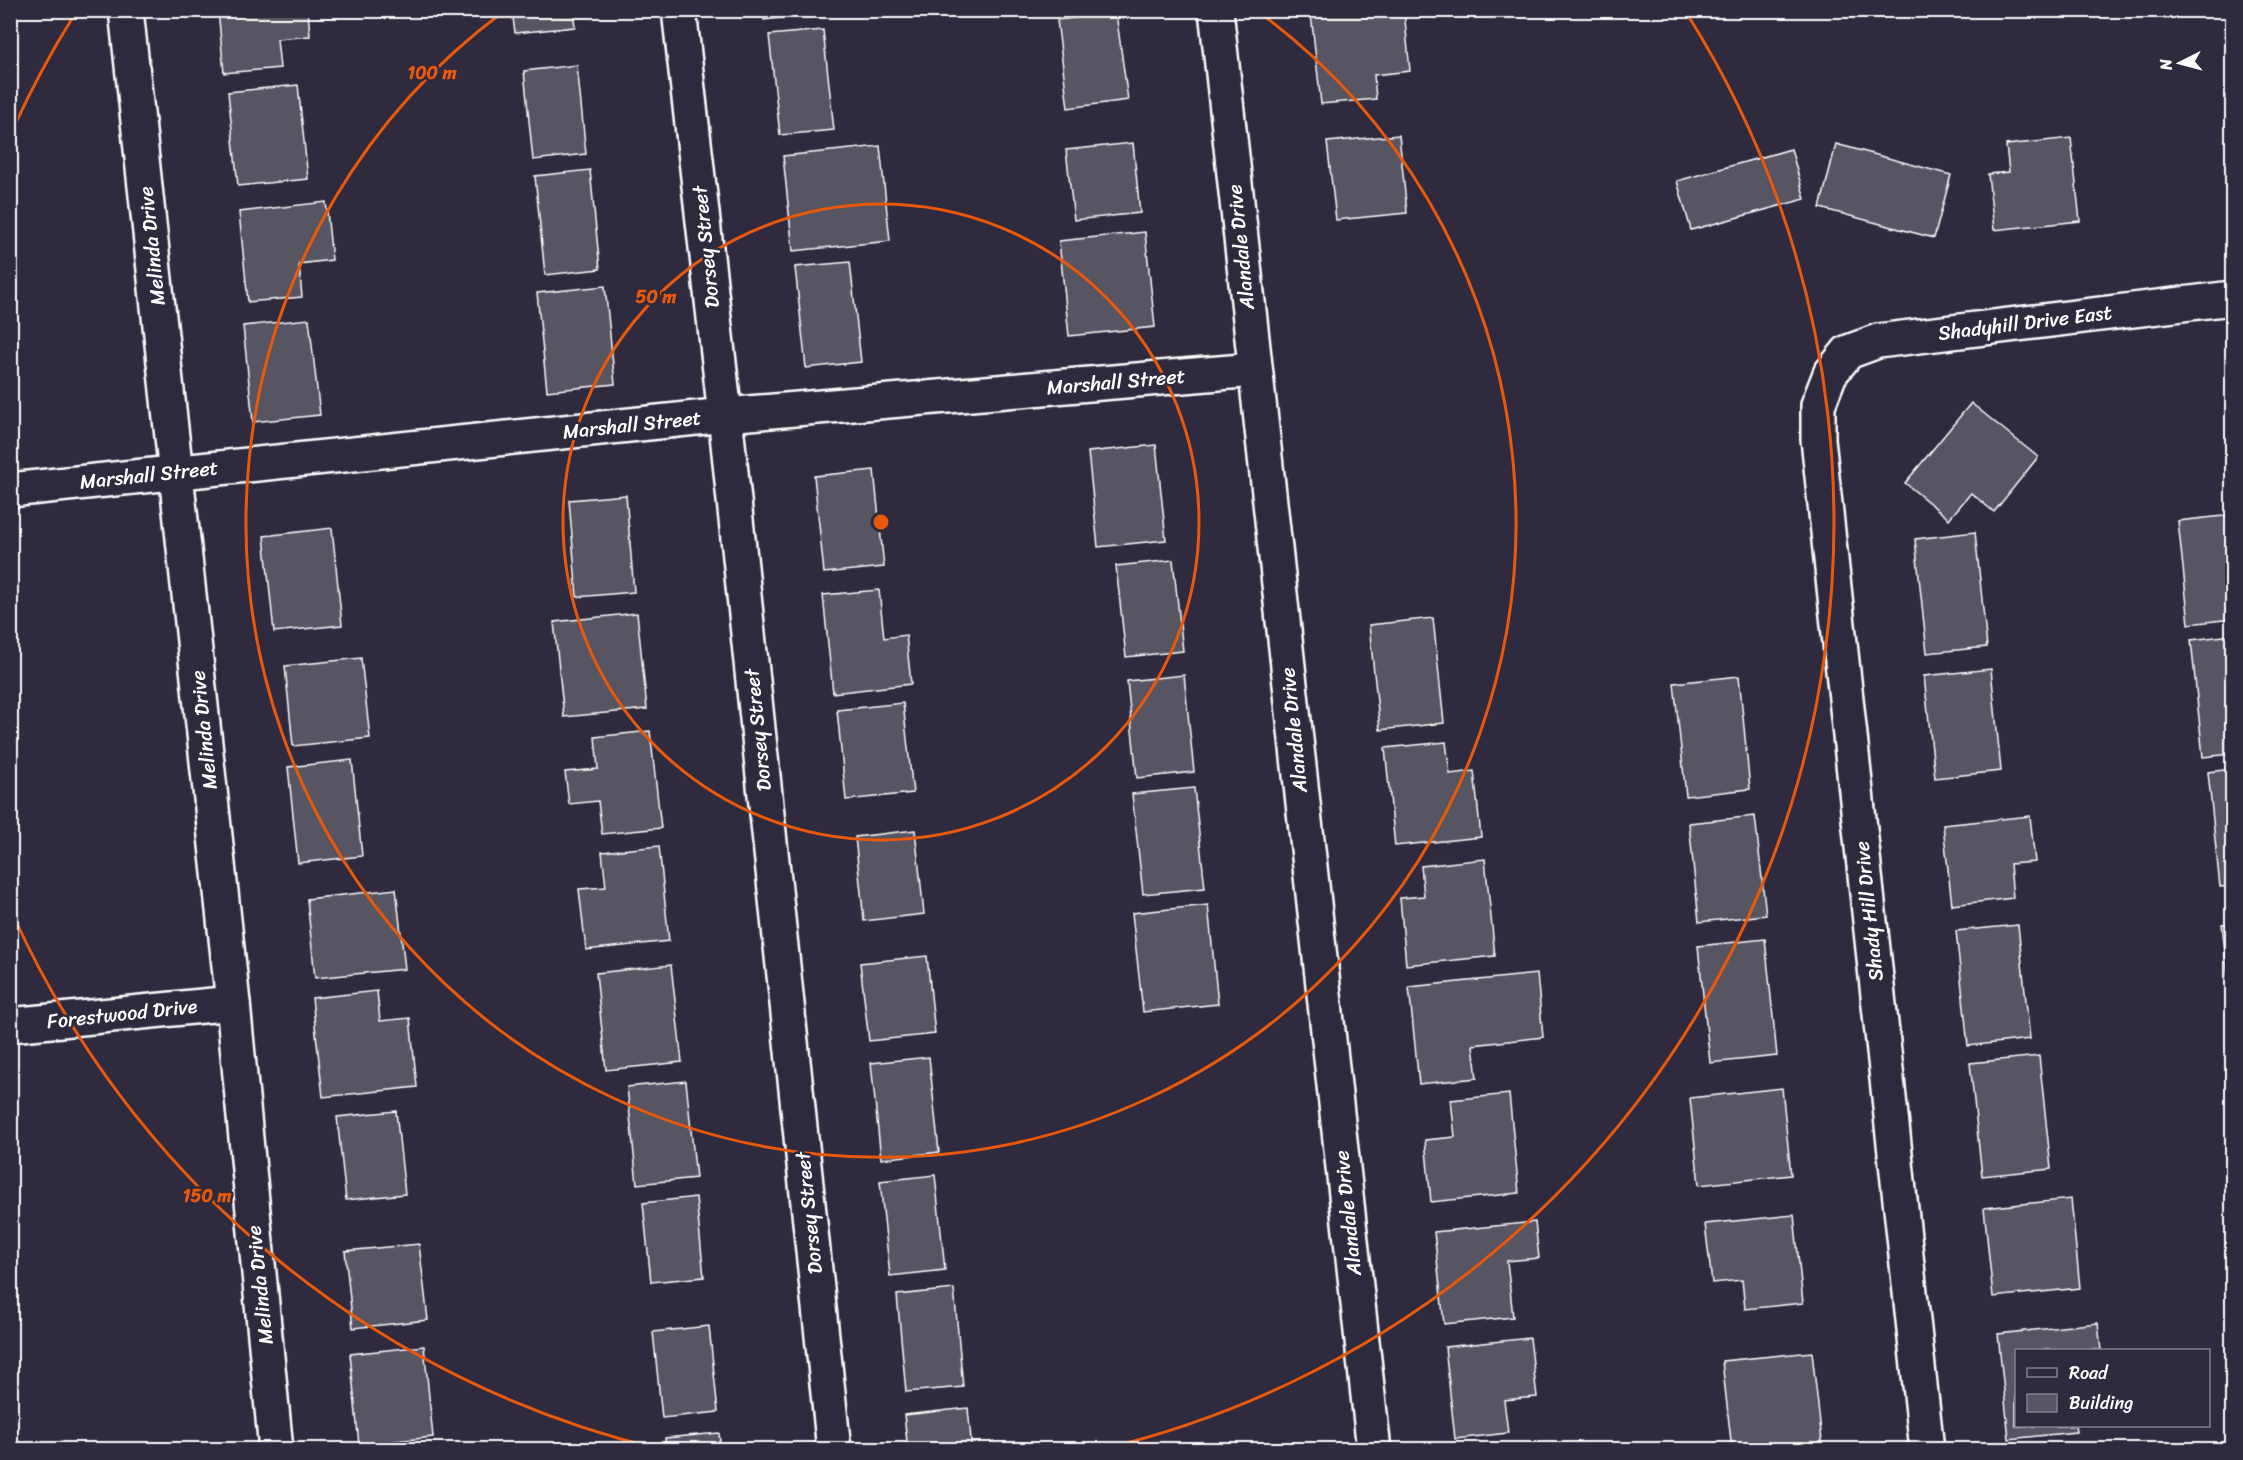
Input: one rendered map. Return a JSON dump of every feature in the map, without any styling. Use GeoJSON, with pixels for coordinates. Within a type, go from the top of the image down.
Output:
{"type":"FeatureCollection","features":[{"type":"Feature","properties":{"kind":"street","name":"Melinda Drive"},"geometry":{"type":"LineString","coordinates":[[126,10],[233,1003],[276,1449]]}},
{"type":"Feature","properties":{"kind":"street","name":"Dorsey Street"},"geometry":{"type":"LineString","coordinates":[[679,10],[725,415],[834,1449]]}},
{"type":"Feature","properties":{"kind":"street","name":"Alandale Drive"},"geometry":{"type":"LineString","coordinates":[[1216,10],[1374,1449]]}},
{"type":"Feature","properties":{"kind":"street","name":"Shadyhill Drive East"},"geometry":{"type":"LineString","coordinates":[[1830,374],[1848,352],[1878,341],[2232,298]]}},
{"type":"Feature","properties":{"kind":"street","name":"Marshall Street"},"geometry":{"type":"LineString","coordinates":[[10,490],[725,415],[1254,370]]}},
{"type":"Feature","properties":{"kind":"street","name":"Shady Hill Drive"},"geometry":{"type":"LineString","coordinates":[[1830,374],[1818,405],[1818,439],[1927,1449]]}},
{"type":"Feature","properties":{"kind":"street","name":"Forestwood Drive"},"geometry":{"type":"LineString","coordinates":[[10,1025],[233,1003]]}},
{"type":"Feature","properties":{"kind":"building"},"geometry":{"type":"Polygon","coordinates":[[[218,10],[308,10],[310,36],[277,39],[280,68],[224,73],[218,10]]]}},
{"type":"Feature","properties":{"kind":"building"},"geometry":{"type":"Polygon","coordinates":[[[512,10],[573,10],[575,27],[515,33],[512,10]]]}},
{"type":"Feature","properties":{"kind":"building"},"geometry":{"type":"Polygon","coordinates":[[[763,10],[824,10],[824,13],[764,20],[763,10]]]}},
{"type":"Feature","properties":{"kind":"building"},"geometry":{"type":"Polygon","coordinates":[[[1342,10],[1404,10],[1410,71],[1374,75],[1376,99],[1321,104],[1311,14],[1342,10]]]}},
{"type":"Feature","properties":{"kind":"building"},"geometry":{"type":"Polygon","coordinates":[[[1116,13],[1128,100],[1068,108],[1057,20],[1116,13]]]}},
{"type":"Feature","properties":{"kind":"building"},"geometry":{"type":"Polygon","coordinates":[[[823,30],[834,130],[780,135],[769,35],[823,30]]]}},
{"type":"Feature","properties":{"kind":"building"},"geometry":{"type":"Polygon","coordinates":[[[577,65],[586,154],[533,160],[524,71],[577,65]]]}},
{"type":"Feature","properties":{"kind":"building"},"geometry":{"type":"Polygon","coordinates":[[[298,85],[308,179],[238,186],[228,92],[298,85]]]}},
{"type":"Feature","properties":{"kind":"building"},"geometry":{"type":"Polygon","coordinates":[[[1399,135],[1407,213],[1336,220],[1327,142],[1399,135]]]}},
{"type":"Feature","properties":{"kind":"building"},"geometry":{"type":"Polygon","coordinates":[[[2071,138],[2080,221],[1994,230],[1988,174],[2009,172],[2006,145],[2071,138]]]}},
{"type":"Feature","properties":{"kind":"building"},"geometry":{"type":"Polygon","coordinates":[[[1133,143],[1140,213],[1074,220],[1066,150],[1133,143]]]}},
{"type":"Feature","properties":{"kind":"building"},"geometry":{"type":"Polygon","coordinates":[[[1836,144],[1951,175],[1934,238],[1820,208],[1836,144]]]}},
{"type":"Feature","properties":{"kind":"building"},"geometry":{"type":"Polygon","coordinates":[[[880,146],[890,241],[793,251],[783,156],[880,146]]]}},
{"type":"Feature","properties":{"kind":"building"},"geometry":{"type":"Polygon","coordinates":[[[1791,149],[1805,199],[1691,230],[1677,181],[1791,149]]]}},
{"type":"Feature","properties":{"kind":"building"},"geometry":{"type":"Polygon","coordinates":[[[590,170],[600,269],[545,275],[535,176],[590,170]]]}},
{"type":"Feature","properties":{"kind":"building"},"geometry":{"type":"Polygon","coordinates":[[[326,202],[332,260],[299,264],[302,297],[248,302],[239,212],[326,202]]]}},
{"type":"Feature","properties":{"kind":"building"},"geometry":{"type":"Polygon","coordinates":[[[1145,232],[1155,327],[1069,336],[1059,241],[1145,232]]]}},
{"type":"Feature","properties":{"kind":"building"},"geometry":{"type":"Polygon","coordinates":[[[850,262],[861,362],[806,368],[795,267],[850,262]]]}},
{"type":"Feature","properties":{"kind":"building"},"geometry":{"type":"Polygon","coordinates":[[[605,286],[615,384],[547,391],[537,293],[605,286]]]}},
{"type":"Feature","properties":{"kind":"building"},"geometry":{"type":"Polygon","coordinates":[[[309,319],[320,415],[253,422],[243,326],[309,319]]]}},
{"type":"Feature","properties":{"kind":"building"},"geometry":{"type":"Polygon","coordinates":[[[1971,403],[2038,457],[1994,512],[1971,493],[1949,519],[1905,483],[1971,403]]]}},
{"type":"Feature","properties":{"kind":"building"},"geometry":{"type":"Polygon","coordinates":[[[1156,445],[1166,540],[1098,547],[1088,452],[1156,445]]]}},
{"type":"Feature","properties":{"kind":"building"},"geometry":{"type":"Polygon","coordinates":[[[874,470],[884,567],[824,573],[814,476],[874,470]]]}},
{"type":"Feature","properties":{"kind":"building"},"geometry":{"type":"Polygon","coordinates":[[[626,495],[634,592],[577,597],[569,500],[626,495]]]}},
{"type":"Feature","properties":{"kind":"building"},"geometry":{"type":"Polygon","coordinates":[[[2232,515],[2232,619],[2189,624],[2178,521],[2232,515]]]}},
{"type":"Feature","properties":{"kind":"building"},"geometry":{"type":"Polygon","coordinates":[[[332,528],[342,625],[274,632],[264,536],[332,528]]]}},
{"type":"Feature","properties":{"kind":"building"},"geometry":{"type":"Polygon","coordinates":[[[1975,532],[1987,647],[1927,653],[1915,539],[1975,532]]]}},
{"type":"Feature","properties":{"kind":"building"},"geometry":{"type":"Polygon","coordinates":[[[1173,560],[1183,651],[1126,657],[1116,566],[1173,560]]]}},
{"type":"Feature","properties":{"kind":"building"},"geometry":{"type":"Polygon","coordinates":[[[879,590],[884,638],[906,635],[911,684],[833,693],[823,595],[879,590]]]}},
{"type":"Feature","properties":{"kind":"building"},"geometry":{"type":"Polygon","coordinates":[[[637,613],[647,709],[564,717],[554,622],[637,613]]]}},
{"type":"Feature","properties":{"kind":"building"},"geometry":{"type":"Polygon","coordinates":[[[1433,618],[1444,723],[1380,730],[1369,625],[1433,618]]]}},
{"type":"Feature","properties":{"kind":"building"},"geometry":{"type":"Polygon","coordinates":[[[2232,635],[2232,754],[2203,757],[2191,640],[2232,635]]]}},
{"type":"Feature","properties":{"kind":"building"},"geometry":{"type":"Polygon","coordinates":[[[361,658],[370,738],[293,746],[285,666],[361,658]]]}},
{"type":"Feature","properties":{"kind":"building"},"geometry":{"type":"Polygon","coordinates":[[[1991,669],[2001,771],[1935,778],[1924,676],[1991,669]]]}},
{"type":"Feature","properties":{"kind":"building"},"geometry":{"type":"Polygon","coordinates":[[[1184,675],[1194,772],[1137,778],[1127,681],[1184,675]]]}},
{"type":"Feature","properties":{"kind":"building"},"geometry":{"type":"Polygon","coordinates":[[[1739,676],[1750,789],[1686,796],[1674,683],[1739,676]]]}},
{"type":"Feature","properties":{"kind":"building"},"geometry":{"type":"Polygon","coordinates":[[[903,703],[913,793],[846,800],[837,710],[903,703]]]}},
{"type":"Feature","properties":{"kind":"building"},"geometry":{"type":"Polygon","coordinates":[[[650,731],[661,828],[602,834],[598,801],[569,804],[565,772],[598,769],[595,737],[650,731]]]}},
{"type":"Feature","properties":{"kind":"building"},"geometry":{"type":"Polygon","coordinates":[[[1446,742],[1450,774],[1474,771],[1481,837],[1395,846],[1385,748],[1446,742]]]}},
{"type":"Feature","properties":{"kind":"building"},"geometry":{"type":"Polygon","coordinates":[[[352,760],[362,856],[298,863],[288,767],[352,760]]]}},
{"type":"Feature","properties":{"kind":"building"},"geometry":{"type":"Polygon","coordinates":[[[2232,769],[2232,886],[2220,887],[2208,772],[2232,769]]]}},
{"type":"Feature","properties":{"kind":"building"},"geometry":{"type":"Polygon","coordinates":[[[1194,788],[1205,888],[1143,894],[1132,794],[1194,788]]]}},
{"type":"Feature","properties":{"kind":"building"},"geometry":{"type":"Polygon","coordinates":[[[1755,816],[1766,915],[1699,922],[1689,823],[1755,816]]]}},
{"type":"Feature","properties":{"kind":"building"},"geometry":{"type":"Polygon","coordinates":[[[2030,816],[2035,862],[2010,864],[2013,898],[1952,905],[1943,825],[2030,816]]]}},
{"type":"Feature","properties":{"kind":"building"},"geometry":{"type":"Polygon","coordinates":[[[915,830],[924,914],[864,921],[855,837],[915,830]]]}},
{"type":"Feature","properties":{"kind":"building"},"geometry":{"type":"Polygon","coordinates":[[[659,846],[669,941],[586,950],[579,889],[606,887],[602,852],[659,846]]]}},
{"type":"Feature","properties":{"kind":"building"},"geometry":{"type":"Polygon","coordinates":[[[1485,859],[1495,956],[1406,965],[1400,898],[1424,896],[1421,866],[1485,859]]]}},
{"type":"Feature","properties":{"kind":"building"},"geometry":{"type":"Polygon","coordinates":[[[396,889],[405,969],[315,978],[307,899],[396,889]]]}},
{"type":"Feature","properties":{"kind":"building"},"geometry":{"type":"Polygon","coordinates":[[[1208,905],[1218,1004],[1143,1012],[1132,913],[1208,905]]]}},
{"type":"Feature","properties":{"kind":"building"},"geometry":{"type":"Polygon","coordinates":[[[2232,923],[2232,1015],[2222,924],[2232,923]]]}},
{"type":"Feature","properties":{"kind":"building"},"geometry":{"type":"Polygon","coordinates":[[[2018,925],[2030,1039],[1968,1046],[1956,931],[2018,925]]]}},
{"type":"Feature","properties":{"kind":"building"},"geometry":{"type":"Polygon","coordinates":[[[1765,939],[1777,1056],[1710,1063],[1698,946],[1765,939]]]}},
{"type":"Feature","properties":{"kind":"building"},"geometry":{"type":"Polygon","coordinates":[[[927,956],[935,1034],[869,1041],[860,963],[927,956]]]}},
{"type":"Feature","properties":{"kind":"building"},"geometry":{"type":"Polygon","coordinates":[[[671,965],[682,1062],[606,1070],[596,973],[671,965]]]}},
{"type":"Feature","properties":{"kind":"building"},"geometry":{"type":"Polygon","coordinates":[[[1537,974],[1543,1037],[1473,1045],[1477,1078],[1419,1084],[1409,987],[1537,974]]]}},
{"type":"Feature","properties":{"kind":"building"},"geometry":{"type":"Polygon","coordinates":[[[377,991],[380,1021],[410,1018],[417,1087],[323,1097],[312,998],[377,991]]]}},
{"type":"Feature","properties":{"kind":"building"},"geometry":{"type":"Polygon","coordinates":[[[2039,1056],[2051,1169],[1982,1176],[1970,1063],[2039,1056]]]}},
{"type":"Feature","properties":{"kind":"building"},"geometry":{"type":"Polygon","coordinates":[[[929,1057],[939,1152],[881,1159],[871,1063],[929,1057]]]}},
{"type":"Feature","properties":{"kind":"building"},"geometry":{"type":"Polygon","coordinates":[[[686,1081],[696,1178],[637,1184],[627,1087],[686,1081]]]}},
{"type":"Feature","properties":{"kind":"building"},"geometry":{"type":"Polygon","coordinates":[[[1782,1088],[1791,1175],[1699,1185],[1690,1098],[1782,1088]]]}},
{"type":"Feature","properties":{"kind":"building"},"geometry":{"type":"Polygon","coordinates":[[[1509,1094],[1519,1193],[1431,1202],[1425,1140],[1455,1137],[1451,1100],[1509,1094]]]}},
{"type":"Feature","properties":{"kind":"building"},"geometry":{"type":"Polygon","coordinates":[[[396,1111],[405,1194],[346,1200],[337,1117],[396,1111]]]}},
{"type":"Feature","properties":{"kind":"building"},"geometry":{"type":"Polygon","coordinates":[[[935,1175],[945,1270],[890,1276],[880,1181],[935,1175]]]}},
{"type":"Feature","properties":{"kind":"building"},"geometry":{"type":"Polygon","coordinates":[[[696,1197],[704,1277],[651,1282],[643,1203],[696,1197]]]}},
{"type":"Feature","properties":{"kind":"building"},"geometry":{"type":"Polygon","coordinates":[[[2071,1199],[2080,1288],[1993,1297],[1984,1208],[2071,1199]]]}},
{"type":"Feature","properties":{"kind":"building"},"geometry":{"type":"Polygon","coordinates":[[[1794,1215],[1803,1303],[1745,1309],[1742,1280],[1712,1283],[1705,1224],[1794,1215]]]}},
{"type":"Feature","properties":{"kind":"building"},"geometry":{"type":"Polygon","coordinates":[[[1535,1222],[1539,1258],[1507,1261],[1513,1317],[1444,1324],[1434,1232],[1535,1222]]]}},
{"type":"Feature","properties":{"kind":"building"},"geometry":{"type":"Polygon","coordinates":[[[419,1244],[428,1320],[353,1328],[345,1251],[419,1244]]]}},
{"type":"Feature","properties":{"kind":"building"},"geometry":{"type":"Polygon","coordinates":[[[954,1289],[963,1387],[906,1392],[897,1295],[954,1289]]]}},
{"type":"Feature","properties":{"kind":"building"},"geometry":{"type":"Polygon","coordinates":[[[2098,1323],[2101,1349],[2015,1349],[2015,1427],[2075,1427],[2076,1432],[2009,1439],[1998,1334],[2098,1323]]]}},
{"type":"Feature","properties":{"kind":"building"},"geometry":{"type":"Polygon","coordinates":[[[709,1326],[718,1412],[662,1418],[653,1332],[709,1326]]]}},
{"type":"Feature","properties":{"kind":"building"},"geometry":{"type":"Polygon","coordinates":[[[1530,1338],[1537,1397],[1504,1400],[1508,1433],[1455,1439],[1445,1347],[1530,1338]]]}},
{"type":"Feature","properties":{"kind":"building"},"geometry":{"type":"Polygon","coordinates":[[[424,1346],[433,1437],[359,1445],[350,1354],[424,1346]]]}},
{"type":"Feature","properties":{"kind":"building"},"geometry":{"type":"Polygon","coordinates":[[[1812,1352],[1823,1450],[1732,1450],[1722,1361],[1812,1352]]]}},
{"type":"Feature","properties":{"kind":"building"},"geometry":{"type":"Polygon","coordinates":[[[968,1408],[972,1450],[908,1450],[904,1415],[968,1408]]]}},
{"type":"Feature","properties":{"kind":"building"},"geometry":{"type":"Polygon","coordinates":[[[719,1433],[721,1450],[666,1450],[665,1438],[719,1433]]]}}]}
